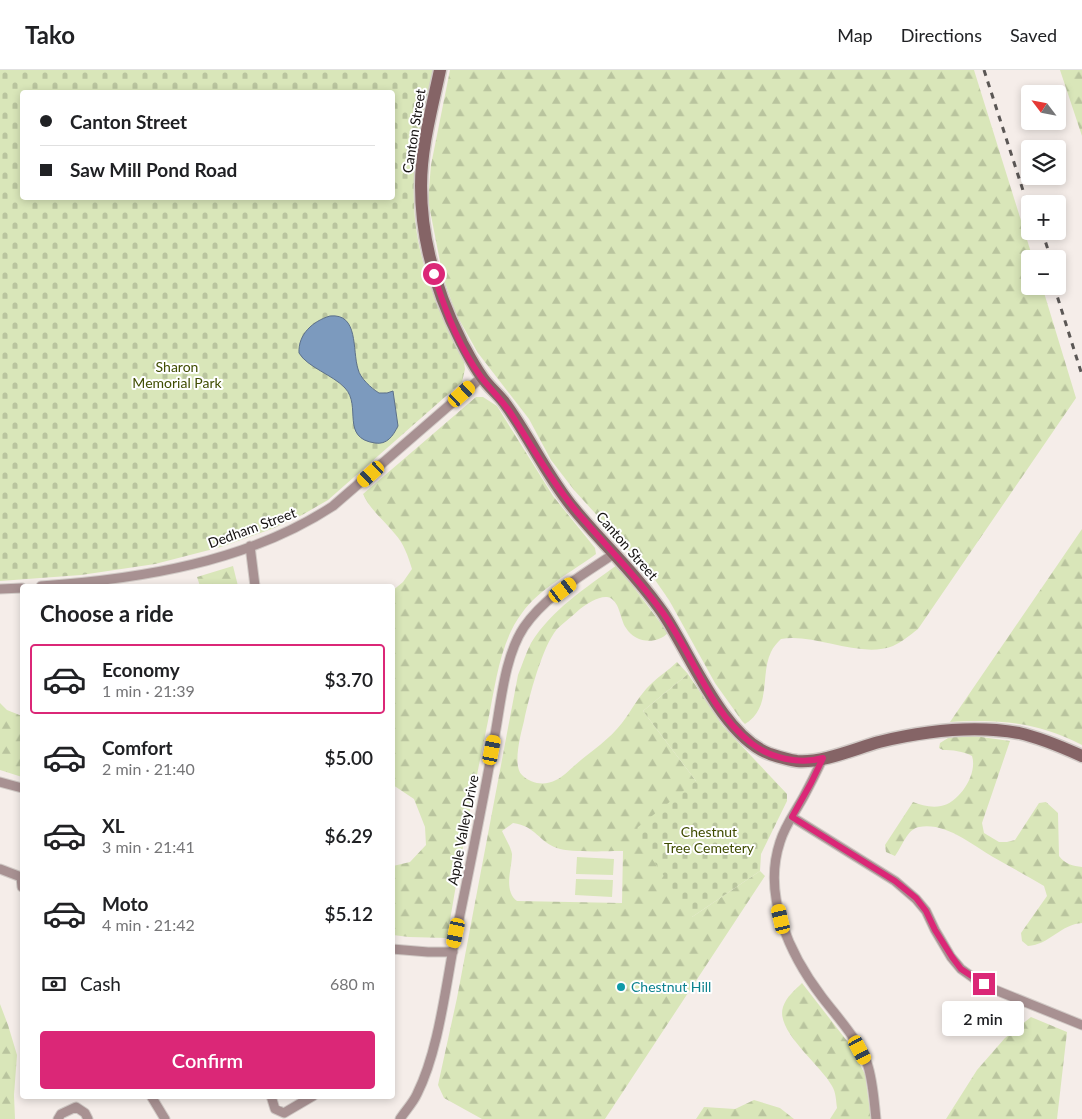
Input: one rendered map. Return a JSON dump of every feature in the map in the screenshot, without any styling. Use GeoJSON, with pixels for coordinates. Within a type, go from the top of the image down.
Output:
{"type":"FeatureCollection","features":[{"type":"Feature","properties":{"kind":"street","name":"Canton Street"},"geometry":{"type":"LineString","coordinates":[[440,70],[423,163],[421,192],[424,231],[429,254],[440,293],[456,331],[482,377],[504,402],[558,489],[639,581],[664,614],[718,708],[751,743],[766,752],[797,761],[823,758],[881,742],[926,733],[971,730],[1021,734],[1082,756]]}},
{"type":"Feature","properties":{"kind":"street","name":"Dedham Street"},"geometry":{"type":"LineString","coordinates":[[68,584],[95,582],[157,572],[250,546],[306,523],[333,506],[482,377]]}},
{"type":"Feature","properties":{"kind":"street"},"geometry":{"type":"LineString","coordinates":[[250,546],[255,584]]}},
{"type":"Feature","properties":{"kind":"street","name":"Apple Valley Drive"},"geometry":{"type":"LineString","coordinates":[[400,1119],[417,1095],[440,1020],[508,668],[514,647],[523,628],[548,600],[615,553]]}},
{"type":"Feature","properties":{"kind":"street"},"geometry":{"type":"LineString","coordinates":[[0,589],[20,588]]}},
{"type":"Feature","properties":{"kind":"street"},"geometry":{"type":"LineString","coordinates":[[823,758],[780,842],[776,861],[774,888],[781,919],[793,950],[806,974],[853,1038],[867,1063],[876,1119]]}},
{"type":"Feature","properties":{"kind":"street"},"geometry":{"type":"LineString","coordinates":[[0,782],[20,787]]}},
{"type":"Feature","properties":{"kind":"street"},"geometry":{"type":"LineString","coordinates":[[792,817],[895,881],[916,898],[961,969],[993,989],[1082,1025]]}},
{"type":"Feature","properties":{"kind":"street"},"geometry":{"type":"LineString","coordinates":[[0,869],[20,877]]}},
{"type":"Feature","properties":{"kind":"street"},"geometry":{"type":"LineString","coordinates":[[395,949],[453,952]]}},
{"type":"Feature","properties":{"kind":"street"},"geometry":{"type":"LineString","coordinates":[[156,1099],[165,1119]]}},
{"type":"Feature","properties":{"kind":"street"},"geometry":{"type":"LineString","coordinates":[[273,1099],[275,1109],[284,1113],[309,1099]]}},
{"type":"Feature","properties":{"kind":"street"},"geometry":{"type":"LineString","coordinates":[[58,1119],[61,1114],[76,1107],[86,1113],[88,1119]]}},
{"type":"Feature","properties":{"kind":"green space","name":"Sharon Memorial Park"},"geometry":{"type":"Polygon","coordinates":[[[0,70],[433,70],[421,126],[414,183],[416,230],[427,276],[435,298],[464,362],[465,369],[462,382],[328,500],[302,515],[274,528],[221,547],[155,564],[81,575],[0,581],[0,70]]]}},
{"type":"Feature","properties":{"kind":"green space"},"geometry":{"type":"Polygon","coordinates":[[[450,70],[974,70],[1021,221],[1021,240],[1027,240],[1030,250],[1021,250],[1021,295],[1045,295],[1076,398],[918,629],[893,646],[880,649],[866,650],[808,639],[781,639],[773,648],[768,661],[759,709],[745,724],[715,683],[669,600],[653,577],[574,490],[551,460],[529,419],[478,353],[456,314],[443,277],[428,200],[431,165],[450,70]]]}},
{"type":"Feature","properties":{"kind":"green space"},"geometry":{"type":"Polygon","coordinates":[[[1060,70],[1082,70],[1082,136],[1066,85],[1060,70]]]}},
{"type":"Feature","properties":{"kind":"green space"},"geometry":{"type":"Polygon","coordinates":[[[476,397],[483,397],[497,406],[553,496],[595,548],[596,554],[557,581],[529,604],[508,637],[496,679],[466,829],[447,938],[395,935],[395,866],[410,862],[426,845],[425,827],[414,799],[395,786],[395,589],[403,582],[412,569],[401,542],[373,510],[363,494],[476,397]]]}},
{"type":"Feature","properties":{"kind":"green space"},"geometry":{"type":"Polygon","coordinates":[[[1082,529],[1082,745],[1049,731],[1018,724],[985,721],[950,722],[1082,529]]]}},
{"type":"Feature","properties":{"kind":"green space"},"geometry":{"type":"Polygon","coordinates":[[[617,565],[668,633],[652,641],[635,637],[626,628],[615,602],[607,597],[597,599],[586,605],[560,626],[551,637],[546,648],[533,686],[519,741],[517,757],[519,771],[526,778],[538,783],[552,782],[561,777],[611,735],[647,688],[677,662],[688,674],[643,711],[696,781],[692,917],[760,871],[765,876],[605,1119],[482,1119],[444,1098],[438,1085],[457,998],[518,675],[531,643],[539,631],[559,609],[617,565]],[[513,823],[502,831],[512,854],[509,885],[510,891],[517,901],[622,903],[623,851],[563,850],[551,845],[527,827],[513,823]]]}},
{"type":"Feature","properties":{"kind":"green space"},"geometry":{"type":"Polygon","coordinates":[[[233,566],[238,584],[199,584],[197,577],[233,566]]]}},
{"type":"Feature","properties":{"kind":"green space","name":"Chestnut Tree Cemetery"},"geometry":{"type":"Polygon","coordinates":[[[688,674],[722,725],[787,794],[787,801],[761,854],[760,871],[692,917],[633,831],[696,781],[643,711],[688,674]]]}},
{"type":"Feature","properties":{"kind":"green space"},"geometry":{"type":"Polygon","coordinates":[[[0,703],[7,710],[20,715],[20,776],[0,770],[0,703]]]}},
{"type":"Feature","properties":{"kind":"green space"},"geometry":{"type":"Polygon","coordinates":[[[967,735],[1010,741],[982,823],[984,833],[999,842],[1015,840],[1039,803],[1046,802],[1058,813],[1059,856],[1069,864],[1082,867],[1082,923],[1068,927],[1035,945],[1028,946],[1022,941],[1021,933],[1047,896],[1044,886],[949,831],[939,828],[929,826],[915,828],[908,835],[895,856],[886,852],[885,845],[913,802],[937,807],[941,806],[948,804],[966,787],[972,771],[972,756],[939,748],[940,743],[948,738],[967,735]]]}},
{"type":"Feature","properties":{"kind":"green space"},"geometry":{"type":"Polygon","coordinates":[[[577,857],[614,859],[613,875],[576,874],[577,857]]]}},
{"type":"Feature","properties":{"kind":"green space"},"geometry":{"type":"Polygon","coordinates":[[[576,879],[613,880],[612,897],[575,895],[576,879]]]}},
{"type":"Feature","properties":{"kind":"green space"},"geometry":{"type":"Polygon","coordinates":[[[802,983],[847,1041],[865,1074],[871,1119],[830,1119],[837,1108],[833,1088],[792,1037],[782,1016],[786,1000],[802,983]]]}},
{"type":"Feature","properties":{"kind":"green space"},"geometry":{"type":"Polygon","coordinates":[[[0,1004],[17,1055],[14,1095],[15,1119],[0,1119],[0,1004]]]}},
{"type":"Feature","properties":{"kind":"green space"},"geometry":{"type":"Polygon","coordinates":[[[1031,1017],[1067,1032],[1057,1119],[946,1119],[977,1070],[1005,1038],[1031,1017]]]}},
{"type":"Feature","properties":{"kind":"green space"},"geometry":{"type":"Polygon","coordinates":[[[754,1100],[780,1108],[794,1119],[696,1119],[704,1107],[735,1109],[754,1100]]]}},
{"type":"Feature","properties":{"kind":"water"},"geometry":{"type":"Polygon","coordinates":[[[330,316],[346,320],[350,326],[353,334],[356,361],[363,379],[379,393],[393,391],[398,426],[392,436],[383,443],[364,440],[358,435],[353,420],[350,395],[345,388],[308,363],[299,353],[301,340],[308,329],[318,321],[330,316]]]}},
{"type":"Feature","properties":{"kind":"railway"},"geometry":{"type":"LineString","coordinates":[[984,70],[1024,195]]}},
{"type":"Feature","properties":{"kind":"railway"},"geometry":{"type":"LineString","coordinates":[[1045,240],[1048,250]]}},
{"type":"Feature","properties":{"kind":"railway"},"geometry":{"type":"LineString","coordinates":[[1057,295],[1082,375]]}},
{"type":"Feature","properties":{"kind":"place","name":"Chestnut Hill"},"geometry":{"type":"Point","coordinates":[621,987]}},
{"type":"Feature","properties":{"kind":"route"},"geometry":{"type":"LineString","coordinates":[[434,274],[456,331],[482,377],[504,402],[558,489],[639,581],[664,614],[718,708],[751,743],[766,752],[797,761],[823,758],[792,817],[895,881],[916,898],[961,969],[984,984]]}}]}
